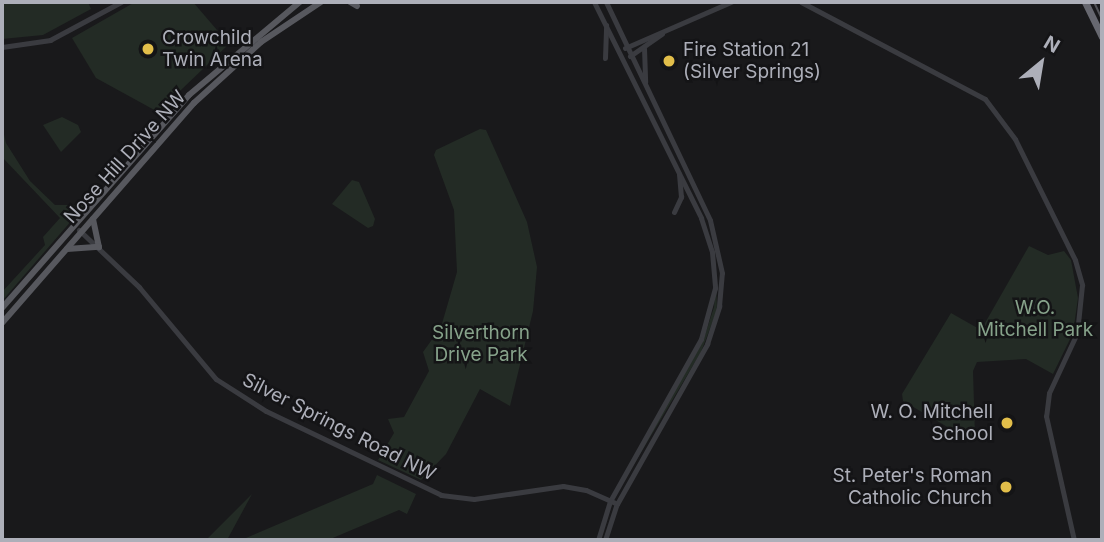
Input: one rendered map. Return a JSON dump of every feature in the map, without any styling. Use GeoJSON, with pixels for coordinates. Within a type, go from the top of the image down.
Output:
{"type":"FeatureCollection","features":[{"type":"Feature","properties":{"kind":"highway"},"geometry":{"type":"LineString","coordinates":[[1085,2],[1102,37]]}},
{"type":"Feature","properties":{"kind":"main road","name":"Nose Hill Drive NW"},"geometry":{"type":"LineString","coordinates":[[2,308],[189,95],[300,2]]}},
{"type":"Feature","properties":{"kind":"main road","name":"Nose Hill Drive NW"},"geometry":{"type":"LineString","coordinates":[[2,323],[194,103],[261,42],[321,2]]}},
{"type":"Feature","properties":{"kind":"main road"},"geometry":{"type":"LineString","coordinates":[[312,7],[328,2]]}},
{"type":"Feature","properties":{"kind":"main road"},"geometry":{"type":"LineString","coordinates":[[350,2],[357,6]]}},
{"type":"Feature","properties":{"kind":"main road"},"geometry":{"type":"LineString","coordinates":[[93,217],[93,234],[99,247]]}},
{"type":"Feature","properties":{"kind":"main road"},"geometry":{"type":"LineString","coordinates":[[65,250],[79,245],[99,247]]}},
{"type":"Feature","properties":{"kind":"street"},"geometry":{"type":"LineString","coordinates":[[2,47],[50,40],[121,2]]}},
{"type":"Feature","properties":{"kind":"street"},"geometry":{"type":"LineString","coordinates":[[594,2],[679,174],[712,252],[712,304],[694,353],[613,502],[598,540]]}},
{"type":"Feature","properties":{"kind":"street"},"geometry":{"type":"LineString","coordinates":[[605,540],[613,502],[707,344],[721,297],[720,256],[710,220],[606,2]]}},
{"type":"Feature","properties":{"kind":"street"},"geometry":{"type":"LineString","coordinates":[[619,51],[731,2]]}},
{"type":"Feature","properties":{"kind":"street"},"geometry":{"type":"LineString","coordinates":[[801,2],[985,99],[1015,139],[1075,260],[1082,285],[1077,333],[1049,393],[1046,416],[1074,540]]}},
{"type":"Feature","properties":{"kind":"street"},"geometry":{"type":"LineString","coordinates":[[605,58],[606,25]]}},
{"type":"Feature","properties":{"kind":"street"},"geometry":{"type":"LineString","coordinates":[[623,59],[645,48],[662,34]]}},
{"type":"Feature","properties":{"kind":"street"},"geometry":{"type":"LineString","coordinates":[[645,48],[645,86]]}},
{"type":"Feature","properties":{"kind":"street"},"geometry":{"type":"LineString","coordinates":[[674,212],[681,197],[679,174]]}},
{"type":"Feature","properties":{"kind":"street","name":"Silver Springs Road NW"},"geometry":{"type":"LineString","coordinates":[[73,224],[99,247],[229,390],[401,479],[450,497],[474,499],[563,486],[613,502]]}},
{"type":"Feature","properties":{"kind":"green space"},"geometry":{"type":"Polygon","coordinates":[[[2,2],[88,2],[91,9],[43,35],[2,39],[2,2]]]}},
{"type":"Feature","properties":{"kind":"green space"},"geometry":{"type":"Polygon","coordinates":[[[135,2],[193,2],[229,44],[158,112],[96,78],[72,38],[135,2]]]}},
{"type":"Feature","properties":{"kind":"green space"},"geometry":{"type":"Polygon","coordinates":[[[62,117],[78,125],[81,132],[61,152],[43,125],[62,117]]]}},
{"type":"Feature","properties":{"kind":"green space"},"geometry":{"type":"Polygon","coordinates":[[[2,126],[6,143],[30,181],[55,205],[85,205],[2,301],[2,292],[45,245],[43,237],[60,218],[2,157],[2,126]]]}},
{"type":"Feature","properties":{"kind":"green space","name":"Silverthorn Drive Park"},"geometry":{"type":"Polygon","coordinates":[[[480,129],[486,130],[527,222],[537,267],[533,311],[510,406],[480,389],[446,454],[421,480],[378,460],[394,433],[388,419],[404,417],[429,371],[423,352],[441,327],[457,272],[454,210],[434,155],[436,150],[480,129]]]}},
{"type":"Feature","properties":{"kind":"green space"},"geometry":{"type":"Polygon","coordinates":[[[352,180],[359,182],[375,219],[373,226],[368,228],[332,204],[352,180]]]}},
{"type":"Feature","properties":{"kind":"green space","name":"W.O. Mitchell Park"},"geometry":{"type":"Polygon","coordinates":[[[1029,246],[1048,255],[1064,251],[1071,260],[1078,298],[1073,333],[1053,374],[1026,359],[977,362],[973,371],[975,436],[968,439],[903,401],[902,394],[951,313],[981,330],[1029,246]]]}},
{"type":"Feature","properties":{"kind":"green space"},"geometry":{"type":"Polygon","coordinates":[[[716,276],[717,310],[701,352],[615,496],[703,341],[714,307],[716,276]]]}},
{"type":"Feature","properties":{"kind":"green space"},"geometry":{"type":"Polygon","coordinates":[[[377,475],[416,494],[407,514],[399,510],[328,540],[241,540],[373,484],[377,475]]]}},
{"type":"Feature","properties":{"kind":"green space"},"geometry":{"type":"Polygon","coordinates":[[[252,494],[227,540],[206,540],[252,494]]]}},
{"type":"Feature","properties":{"kind":"tram line"},"geometry":{"type":"LineString","coordinates":[[1094,2],[1102,19]]}},
{"type":"Feature","properties":{"kind":"place","name":"Crowchild Twin Arena"},"geometry":{"type":"Point","coordinates":[148,49]}},
{"type":"Feature","properties":{"kind":"place","name":"Fire Station 21 (Silver Springs)"},"geometry":{"type":"Point","coordinates":[669,61]}},
{"type":"Feature","properties":{"kind":"place","name":"W. O. Mitchell School"},"geometry":{"type":"Point","coordinates":[1007,423]}},
{"type":"Feature","properties":{"kind":"place","name":"St. Peter's Roman Catholic Church"},"geometry":{"type":"Point","coordinates":[1006,487]}}]}
